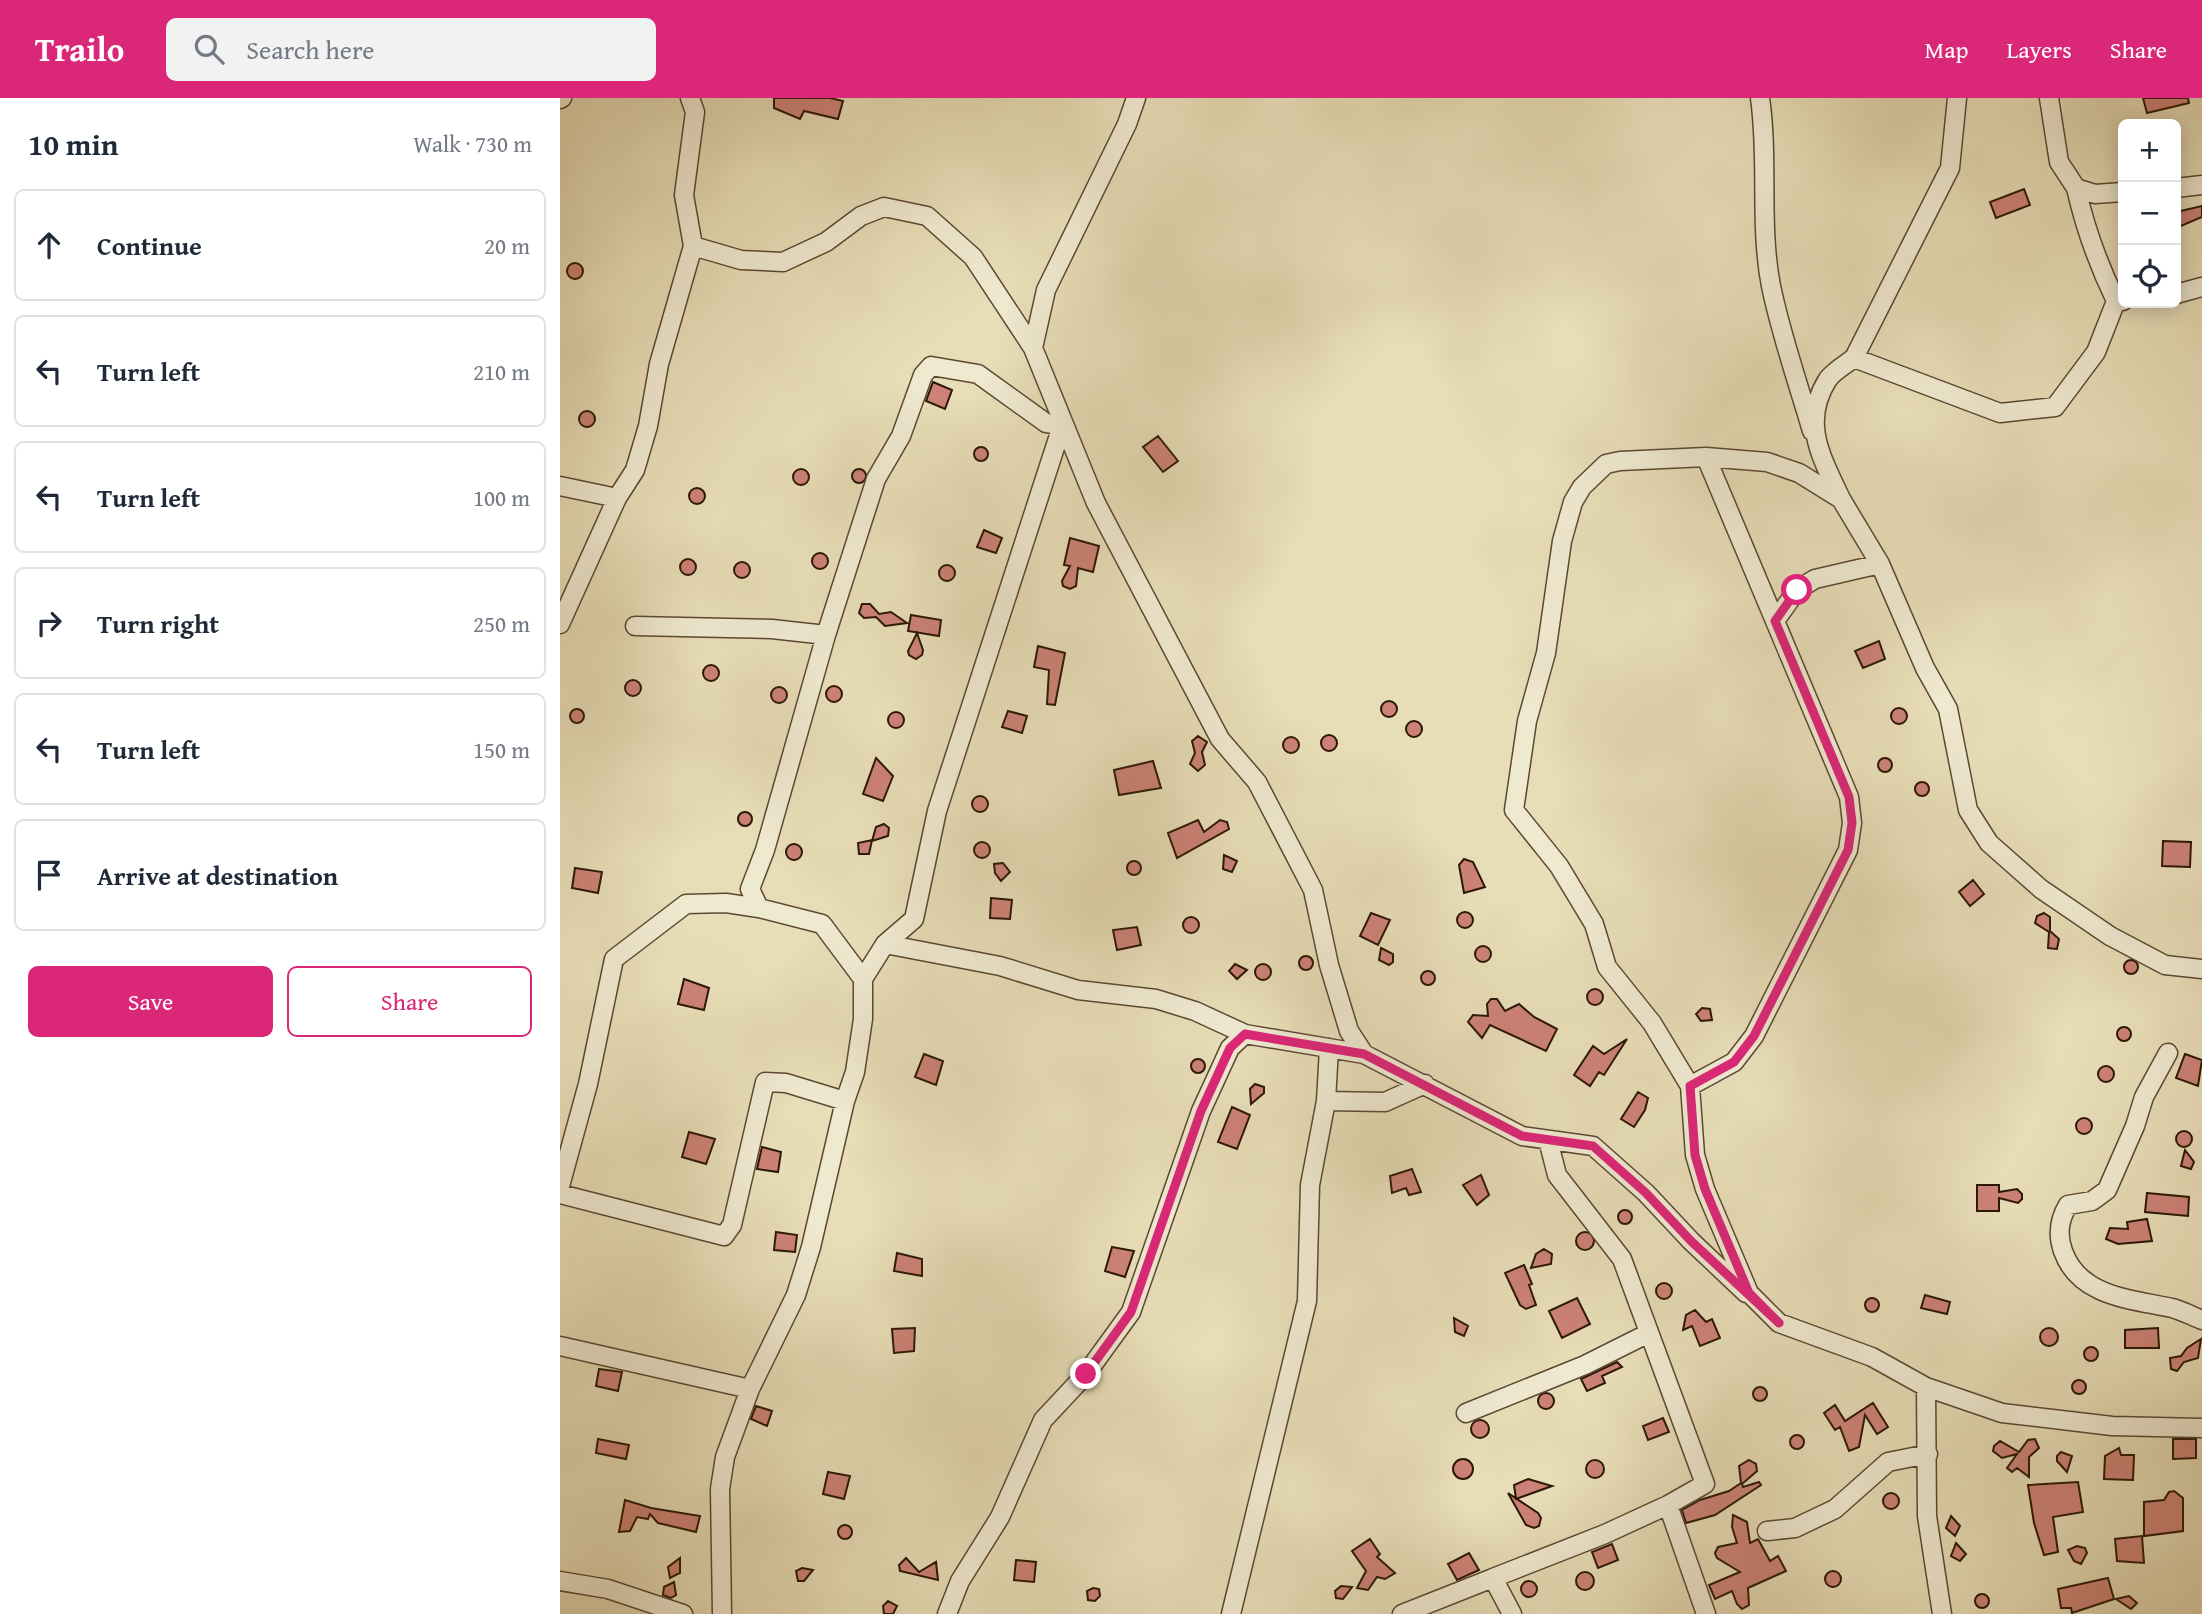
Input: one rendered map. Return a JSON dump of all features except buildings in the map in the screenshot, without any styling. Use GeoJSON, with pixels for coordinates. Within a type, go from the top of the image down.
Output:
{"type":"FeatureCollection","features":[{"type":"Feature","properties":{"kind":"street"},"geometry":{"type":"LineString","coordinates":[[560,624],[617,498],[635,470],[648,426],[659,364],[693,246],[684,195],[695,112],[690,98]]}},
{"type":"Feature","properties":{"kind":"street"},"geometry":{"type":"LineString","coordinates":[[1033,348],[1046,290],[1127,124],[1136,98]]}},
{"type":"Feature","properties":{"kind":"street"},"geometry":{"type":"LineString","coordinates":[[1760,98],[1766,136],[1764,217],[1771,285],[1812,431],[1841,499],[1880,564],[1926,668],[1948,709],[1968,810],[1989,843],[2040,890],[2110,936],[2165,965],[2202,969]]}},
{"type":"Feature","properties":{"kind":"street"},"geometry":{"type":"LineString","coordinates":[[1812,431],[1829,378],[1854,358],[1950,168],[1958,98]]}},
{"type":"Feature","properties":{"kind":"street"},"geometry":{"type":"LineString","coordinates":[[2049,98],[2059,162],[2076,188],[2084,223],[2118,297]]}},
{"type":"Feature","properties":{"kind":"street"},"geometry":{"type":"LineString","coordinates":[[2181,187],[2202,185]]}},
{"type":"Feature","properties":{"kind":"street"},"geometry":{"type":"LineString","coordinates":[[2076,188],[2095,194],[2118,192]]}},
{"type":"Feature","properties":{"kind":"street"},"geometry":{"type":"LineString","coordinates":[[693,246],[741,260],[783,262],[827,242],[861,216],[884,207],[927,216],[973,257],[1033,348],[1062,426],[1096,503],[1220,739],[1257,782],[1313,890],[1329,965],[1349,1031],[1364,1054]]}},
{"type":"Feature","properties":{"kind":"street"},"geometry":{"type":"LineString","coordinates":[[2181,293],[2202,287]]}},
{"type":"Feature","properties":{"kind":"street"},"geometry":{"type":"LineString","coordinates":[[1854,358],[2000,413],[2055,407],[2096,352],[2118,305]]}},
{"type":"Feature","properties":{"kind":"street"},"geometry":{"type":"LineString","coordinates":[[759,908],[750,888],[765,850],[826,635],[876,480],[901,436],[923,375],[931,366],[978,374],[1046,423],[1062,426]]}},
{"type":"Feature","properties":{"kind":"street"},"geometry":{"type":"LineString","coordinates":[[722,1614],[720,1489],[725,1457],[750,1389],[796,1296],[811,1247],[845,1101],[855,1072],[863,1019],[863,979],[885,944],[914,919],[937,811],[1062,426]]}},
{"type":"Feature","properties":{"kind":"street"},"geometry":{"type":"LineString","coordinates":[[1779,1323],[1749,1293],[1705,1189],[1695,1155],[1690,1086],[1652,1023],[1607,967],[1594,925],[1559,866],[1514,810],[1527,721],[1546,653],[1562,541],[1573,502],[1587,481],[1606,464],[1643,458],[1706,457],[1767,462],[1798,473],[1841,499]]}},
{"type":"Feature","properties":{"kind":"street"},"geometry":{"type":"LineString","coordinates":[[1690,1086],[1734,1062],[1754,1036],[1848,850],[1852,823],[1849,797],[1706,457]]}},
{"type":"Feature","properties":{"kind":"street"},"geometry":{"type":"LineString","coordinates":[[560,486],[617,498]]}},
{"type":"Feature","properties":{"kind":"street"},"geometry":{"type":"LineString","coordinates":[[1775,621],[1797,590],[1815,579],[1880,564]]}},
{"type":"Feature","properties":{"kind":"street"},"geometry":{"type":"LineString","coordinates":[[635,626],[772,629],[826,635]]}},
{"type":"Feature","properties":{"kind":"street"},"geometry":{"type":"LineString","coordinates":[[560,1186],[588,1084],[614,960],[686,904],[726,903],[759,908],[822,924],[863,979]]}},
{"type":"Feature","properties":{"kind":"street"},"geometry":{"type":"LineString","coordinates":[[885,944],[1000,966],[1078,990],[1156,999],[1195,1011],[1245,1034],[1364,1054],[1522,1136],[1593,1146],[1646,1193],[1691,1241],[1779,1323],[1872,1357],[1926,1387],[2001,1413],[2112,1426],[2202,1429]]}},
{"type":"Feature","properties":{"kind":"street"},"geometry":{"type":"LineString","coordinates":[[947,1614],[960,1581],[1000,1517],[1043,1420],[1086,1374],[1131,1312],[1201,1111],[1230,1048],[1245,1034]]}},
{"type":"Feature","properties":{"kind":"street"},"geometry":{"type":"LineString","coordinates":[[1231,1614],[1307,1301],[1310,1185],[1326,1101],[1329,1048]]}},
{"type":"Feature","properties":{"kind":"street"},"geometry":{"type":"LineString","coordinates":[[2168,1053],[2144,1097],[2136,1126],[2107,1190],[2092,1201],[2068,1205],[2060,1217],[2060,1241],[2067,1261],[2091,1287],[2134,1301],[2185,1312],[2202,1320]]}},
{"type":"Feature","properties":{"kind":"street"},"geometry":{"type":"LineString","coordinates":[[560,1194],[724,1236],[732,1226],[765,1082],[786,1083],[845,1101]]}},
{"type":"Feature","properties":{"kind":"street"},"geometry":{"type":"LineString","coordinates":[[1326,1101],[1385,1102],[1425,1084]]}},
{"type":"Feature","properties":{"kind":"street"},"geometry":{"type":"LineString","coordinates":[[1402,1614],[1605,1534],[1668,1505],[1704,1484],[1622,1259],[1557,1175],[1548,1140]]}},
{"type":"Feature","properties":{"kind":"street"},"geometry":{"type":"LineString","coordinates":[[1466,1413],[1585,1365],[1649,1333]]}},
{"type":"Feature","properties":{"kind":"street"},"geometry":{"type":"LineString","coordinates":[[560,1346],[750,1389]]}},
{"type":"Feature","properties":{"kind":"street"},"geometry":{"type":"LineString","coordinates":[[1926,1387],[1927,1517],[1942,1614]]}},
{"type":"Feature","properties":{"kind":"street"},"geometry":{"type":"LineString","coordinates":[[1767,1531],[1795,1528],[1835,1509],[1888,1462],[1928,1454]]}},
{"type":"Feature","properties":{"kind":"street"},"geometry":{"type":"LineString","coordinates":[[1668,1505],[1706,1614]]}},
{"type":"Feature","properties":{"kind":"street"},"geometry":{"type":"LineString","coordinates":[[1493,1578],[1512,1614]]}},
{"type":"Feature","properties":{"kind":"street"},"geometry":{"type":"LineString","coordinates":[[560,1581],[608,1588],[683,1614]]}},
{"type":"Feature","properties":{"kind":"route"},"geometry":{"type":"LineString","coordinates":[[1086,1374],[1131,1312],[1201,1111],[1230,1048],[1245,1034],[1364,1054],[1522,1136],[1593,1146],[1646,1193],[1691,1241],[1779,1323],[1749,1293],[1705,1189],[1702,1171],[1695,1155],[1690,1086],[1734,1062],[1754,1036],[1848,850],[1852,823],[1849,797],[1775,621],[1797,590]]}}]}
